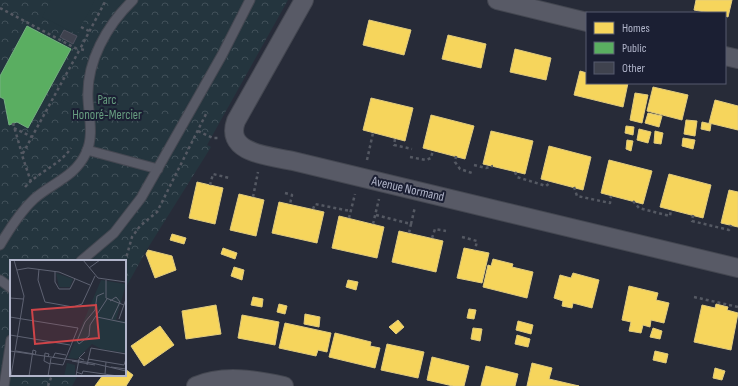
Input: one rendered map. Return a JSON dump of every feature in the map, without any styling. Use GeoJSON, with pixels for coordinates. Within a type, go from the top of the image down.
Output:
{"type":"FeatureCollection","features":[{"type":"Feature","properties":{"kind":"street","name":"Avenue Normand"},"geometry":{"type":"LineString","coordinates":[[304,0],[234,126],[234,138],[238,144],[247,150],[738,268]]}},
{"type":"Feature","properties":{"kind":"street"},"geometry":{"type":"LineString","coordinates":[[497,0],[586,22]]}},
{"type":"Feature","properties":{"kind":"street"},"geometry":{"type":"LineString","coordinates":[[726,56],[738,59]]}},
{"type":"Feature","properties":{"kind":"street"},"geometry":{"type":"LineString","coordinates":[[196,386],[215,379],[226,378],[284,386]]}},
{"type":"Feature","properties":{"kind":"lane"},"geometry":{"type":"LineString","coordinates":[[0,244],[24,209],[42,193],[76,169],[87,150],[91,136],[88,98],[92,68],[96,53],[108,30],[133,0]]}},
{"type":"Feature","properties":{"kind":"lane"},"geometry":{"type":"LineString","coordinates":[[82,260],[105,241],[123,223],[141,198],[222,55],[250,0]]}},
{"type":"Feature","properties":{"kind":"lane"},"geometry":{"type":"LineString","coordinates":[[87,150],[158,169]]}},
{"type":"Feature","properties":{"kind":"lane"},"geometry":{"type":"LineString","coordinates":[[0,280],[10,287]]}},
{"type":"Feature","properties":{"kind":"lane"},"geometry":{"type":"LineString","coordinates":[[4,386],[10,347]]}},
{"type":"Feature","properties":{"kind":"path"},"geometry":{"type":"LineString","coordinates":[[22,155],[106,0]]}},
{"type":"Feature","properties":{"kind":"path"},"geometry":{"type":"LineString","coordinates":[[0,8],[85,51],[84,56]]}},
{"type":"Feature","properties":{"kind":"path"},"geometry":{"type":"LineString","coordinates":[[81,27],[89,31]]}},
{"type":"Feature","properties":{"kind":"path"},"geometry":{"type":"LineString","coordinates":[[13,124],[31,181]]}},
{"type":"Feature","properties":{"kind":"path"},"geometry":{"type":"LineString","coordinates":[[14,128],[32,137]]}},
{"type":"Feature","properties":{"kind":"path"},"geometry":{"type":"LineString","coordinates":[[198,131],[213,138]]}},
{"type":"Feature","properties":{"kind":"path"},"geometry":{"type":"LineString","coordinates":[[349,218],[373,133]]}},
{"type":"Feature","properties":{"kind":"path"},"geometry":{"type":"LineString","coordinates":[[395,139],[394,145],[412,149]]}},
{"type":"Feature","properties":{"kind":"path"},"geometry":{"type":"LineString","coordinates":[[22,190],[31,181],[62,160],[73,144]]}},
{"type":"Feature","properties":{"kind":"path"},"geometry":{"type":"LineString","coordinates":[[410,157],[426,160],[431,158],[433,150]]}},
{"type":"Feature","properties":{"kind":"path"},"geometry":{"type":"LineString","coordinates":[[253,197],[262,154]]}},
{"type":"Feature","properties":{"kind":"path"},"geometry":{"type":"LineString","coordinates":[[456,156],[455,162],[458,167],[472,173]]}},
{"type":"Feature","properties":{"kind":"path"},"geometry":{"type":"LineString","coordinates":[[474,165],[486,168],[493,166]]}},
{"type":"Feature","properties":{"kind":"path"},"geometry":{"type":"LineString","coordinates":[[515,172],[517,177],[546,186],[551,182]]}},
{"type":"Feature","properties":{"kind":"path"},"geometry":{"type":"LineString","coordinates":[[210,185],[212,174],[230,178]]}},
{"type":"Feature","properties":{"kind":"path"},"geometry":{"type":"LineString","coordinates":[[373,224],[383,183]]}},
{"type":"Feature","properties":{"kind":"path"},"geometry":{"type":"LineString","coordinates":[[574,188],[577,196],[610,203],[611,196]]}},
{"type":"Feature","properties":{"kind":"path"},"geometry":{"type":"LineString","coordinates":[[285,193],[292,195],[290,204]]}},
{"type":"Feature","properties":{"kind":"path"},"geometry":{"type":"LineString","coordinates":[[633,201],[639,208],[670,216],[670,210]]}},
{"type":"Feature","properties":{"kind":"path"},"geometry":{"type":"LineString","coordinates":[[313,209],[315,204],[350,211]]}},
{"type":"Feature","properties":{"kind":"path"},"geometry":{"type":"LineString","coordinates":[[376,215],[411,224],[409,233]]}},
{"type":"Feature","properties":{"kind":"path"},"geometry":{"type":"LineString","coordinates":[[693,215],[692,221],[729,230],[731,225]]}},
{"type":"Feature","properties":{"kind":"path"},"geometry":{"type":"LineString","coordinates":[[432,238],[435,229],[446,231]]}},
{"type":"Feature","properties":{"kind":"path"},"geometry":{"type":"LineString","coordinates":[[462,237],[478,241],[475,250]]}},
{"type":"Feature","properties":{"kind":"path"},"geometry":{"type":"LineString","coordinates":[[694,297],[722,305],[738,307]]}},
{"type":"Feature","properties":{"kind":"path"},"geometry":{"type":"LineString","coordinates":[[48,386],[52,376]]}},
{"type":"Feature","properties":{"kind":"green space","name":"Parc Honoré-Mercier"},"geometry":{"type":"Polygon","coordinates":[[[0,0],[288,0],[207,145],[211,147],[146,251],[126,287],[126,260],[10,260],[10,376],[77,376],[72,386],[0,386],[0,0]]]}},
{"type":"Feature","properties":{"kind":"green space"},"geometry":{"type":"Polygon","coordinates":[[[51,0],[95,0],[77,34],[42,17],[51,0]]]}},
{"type":"Feature","properties":{"kind":"building: Homes"},"geometry":{"type":"Polygon","coordinates":[[[696,0],[732,0],[728,17],[726,16],[726,12],[705,12],[694,10],[696,0]]]}},
{"type":"Feature","properties":{"kind":"building: Homes"},"geometry":{"type":"Polygon","coordinates":[[[369,20],[411,30],[404,55],[363,45],[369,20]]]}},
{"type":"Feature","properties":{"kind":"building: Homes"},"geometry":{"type":"Polygon","coordinates":[[[448,35],[486,44],[481,68],[442,59],[448,35]]]}},
{"type":"Feature","properties":{"kind":"building: Homes"},"geometry":{"type":"Polygon","coordinates":[[[515,49],[551,58],[546,80],[510,72],[515,49]]]}},
{"type":"Feature","properties":{"kind":"building: Homes"},"geometry":{"type":"Polygon","coordinates":[[[580,71],[586,73],[586,84],[628,84],[623,107],[574,95],[580,71]]]}},
{"type":"Feature","properties":{"kind":"building: Homes"},"geometry":{"type":"Polygon","coordinates":[[[653,87],[688,95],[682,120],[647,111],[653,87]]]}},
{"type":"Feature","properties":{"kind":"building: Homes"},"geometry":{"type":"Polygon","coordinates":[[[635,93],[648,95],[642,123],[630,120],[635,93]]]}},
{"type":"Feature","properties":{"kind":"building: Homes"},"geometry":{"type":"Polygon","coordinates":[[[371,98],[413,108],[405,141],[363,130],[371,98]]]}},
{"type":"Feature","properties":{"kind":"building: Homes"},"geometry":{"type":"Polygon","coordinates":[[[715,100],[738,106],[738,130],[709,123],[715,100]]]}},
{"type":"Feature","properties":{"kind":"building: Homes"},"geometry":{"type":"Polygon","coordinates":[[[648,113],[662,116],[659,127],[645,123],[648,113]]]}},
{"type":"Feature","properties":{"kind":"building: Homes"},"geometry":{"type":"Polygon","coordinates":[[[431,115],[474,126],[465,159],[423,148],[431,115]]]}},
{"type":"Feature","properties":{"kind":"building: Homes"},"geometry":{"type":"Polygon","coordinates":[[[686,120],[697,121],[695,136],[684,134],[686,120]]]}},
{"type":"Feature","properties":{"kind":"building: Homes"},"geometry":{"type":"Polygon","coordinates":[[[702,122],[711,124],[710,131],[701,129],[702,122]]]}},
{"type":"Feature","properties":{"kind":"building: Homes"},"geometry":{"type":"Polygon","coordinates":[[[626,126],[634,127],[633,135],[625,133],[626,126]]]}},
{"type":"Feature","properties":{"kind":"building: Homes"},"geometry":{"type":"Polygon","coordinates":[[[639,129],[651,132],[648,143],[637,140],[639,129]]]}},
{"type":"Feature","properties":{"kind":"building: Homes"},"geometry":{"type":"Polygon","coordinates":[[[491,131],[533,141],[525,174],[483,164],[491,131]]]}},
{"type":"Feature","properties":{"kind":"building: Homes"},"geometry":{"type":"Polygon","coordinates":[[[655,131],[663,133],[661,144],[654,143],[655,131]]]}},
{"type":"Feature","properties":{"kind":"building: Homes"},"geometry":{"type":"Polygon","coordinates":[[[683,138],[695,140],[693,149],[682,146],[683,138]]]}},
{"type":"Feature","properties":{"kind":"building: Homes"},"geometry":{"type":"Polygon","coordinates":[[[627,140],[633,141],[631,151],[626,149],[627,140]]]}},
{"type":"Feature","properties":{"kind":"building: Homes"},"geometry":{"type":"Polygon","coordinates":[[[549,146],[591,157],[583,190],[541,179],[549,146]]]}},
{"type":"Feature","properties":{"kind":"building: Homes"},"geometry":{"type":"Polygon","coordinates":[[[609,160],[652,171],[643,204],[601,193],[609,160]]]}},
{"type":"Feature","properties":{"kind":"building: Homes"},"geometry":{"type":"Polygon","coordinates":[[[669,174],[711,185],[703,218],[660,207],[669,174]]]}},
{"type":"Feature","properties":{"kind":"building: Homes"},"geometry":{"type":"Polygon","coordinates":[[[197,182],[223,188],[215,224],[189,218],[197,182]]]}},
{"type":"Feature","properties":{"kind":"building: Homes"},"geometry":{"type":"Polygon","coordinates":[[[729,190],[738,192],[738,227],[721,223],[729,190]]]}},
{"type":"Feature","properties":{"kind":"building: Homes"},"geometry":{"type":"Polygon","coordinates":[[[239,194],[264,200],[256,236],[230,230],[239,194]]]}},
{"type":"Feature","properties":{"kind":"building: Homes"},"geometry":{"type":"Polygon","coordinates":[[[279,202],[324,212],[317,243],[272,233],[279,202]]]}},
{"type":"Feature","properties":{"kind":"building: Homes"},"geometry":{"type":"Polygon","coordinates":[[[339,216],[384,227],[377,258],[332,248],[339,216]]]}},
{"type":"Feature","properties":{"kind":"building: Homes"},"geometry":{"type":"Polygon","coordinates":[[[399,231],[443,241],[436,272],[392,262],[399,231]]]}},
{"type":"Feature","properties":{"kind":"building: Homes"},"geometry":{"type":"Polygon","coordinates":[[[172,234],[186,238],[184,244],[170,240],[172,234]]]}},
{"type":"Feature","properties":{"kind":"building: Homes"},"geometry":{"type":"Polygon","coordinates":[[[223,248],[237,253],[235,259],[221,254],[223,248]]]}},
{"type":"Feature","properties":{"kind":"building: Homes"},"geometry":{"type":"Polygon","coordinates":[[[464,248],[489,253],[482,283],[457,278],[464,248]]]}},
{"type":"Feature","properties":{"kind":"building: Homes"},"geometry":{"type":"Polygon","coordinates":[[[148,250],[172,256],[176,270],[155,278],[146,254],[148,250]]]}},
{"type":"Feature","properties":{"kind":"building: Homes"},"geometry":{"type":"Polygon","coordinates":[[[493,259],[513,264],[512,267],[533,272],[527,298],[483,287],[488,265],[491,266],[493,259]]]}},
{"type":"Feature","properties":{"kind":"building: Homes"},"geometry":{"type":"Polygon","coordinates":[[[234,267],[244,270],[242,280],[231,276],[234,267]]]}},
{"type":"Feature","properties":{"kind":"building: Homes"},"geometry":{"type":"Polygon","coordinates":[[[573,273],[599,280],[592,308],[573,303],[572,308],[562,306],[563,301],[554,298],[560,275],[571,278],[573,273]]]}},
{"type":"Feature","properties":{"kind":"building: Homes"},"geometry":{"type":"Polygon","coordinates":[[[348,280],[358,282],[356,290],[346,287],[348,280]]]}},
{"type":"Feature","properties":{"kind":"building: Homes"},"geometry":{"type":"Polygon","coordinates":[[[629,286],[658,293],[656,300],[669,303],[664,323],[651,320],[650,327],[643,325],[641,333],[629,331],[631,322],[622,320],[629,286]]]}},
{"type":"Feature","properties":{"kind":"building: Homes"},"geometry":{"type":"Polygon","coordinates":[[[253,297],[263,299],[262,307],[251,305],[253,297]]]}},
{"type":"Feature","properties":{"kind":"building: Homes"},"geometry":{"type":"Polygon","coordinates":[[[279,304],[287,306],[285,314],[277,312],[279,304]]]}},
{"type":"Feature","properties":{"kind":"building: Homes"},"geometry":{"type":"Polygon","coordinates":[[[716,304],[728,307],[727,310],[738,313],[731,350],[694,342],[702,305],[715,308],[716,304]]]}},
{"type":"Feature","properties":{"kind":"building: Homes"},"geometry":{"type":"Polygon","coordinates":[[[216,305],[221,334],[186,339],[182,311],[216,305]]]}},
{"type":"Feature","properties":{"kind":"building: Homes"},"geometry":{"type":"Polygon","coordinates":[[[469,309],[476,310],[474,319],[467,318],[469,309]]]}},
{"type":"Feature","properties":{"kind":"building: Homes"},"geometry":{"type":"Polygon","coordinates":[[[305,314],[320,317],[319,327],[304,324],[305,314]]]}},
{"type":"Feature","properties":{"kind":"building: Homes"},"geometry":{"type":"Polygon","coordinates":[[[242,315],[279,322],[275,345],[238,338],[242,315]]]}},
{"type":"Feature","properties":{"kind":"building: Homes"},"geometry":{"type":"Polygon","coordinates":[[[398,320],[404,327],[396,334],[389,327],[398,320]]]}},
{"type":"Feature","properties":{"kind":"building: Homes"},"geometry":{"type":"Polygon","coordinates":[[[518,321],[533,325],[531,334],[516,330],[518,321]]]}},
{"type":"Feature","properties":{"kind":"building: Homes"},"geometry":{"type":"Polygon","coordinates":[[[285,323],[331,333],[327,352],[318,350],[316,356],[279,348],[285,323]]]}},
{"type":"Feature","properties":{"kind":"building: Homes"},"geometry":{"type":"Polygon","coordinates":[[[160,326],[174,345],[144,366],[131,346],[160,326]]]}},
{"type":"Feature","properties":{"kind":"building: Homes"},"geometry":{"type":"Polygon","coordinates":[[[473,328],[482,329],[480,341],[471,339],[473,328]]]}},
{"type":"Feature","properties":{"kind":"building: Homes"},"geometry":{"type":"Polygon","coordinates":[[[653,328],[662,331],[660,339],[650,337],[653,328]]]}},
{"type":"Feature","properties":{"kind":"building: Homes"},"geometry":{"type":"Polygon","coordinates":[[[335,333],[371,342],[370,346],[380,348],[375,368],[329,357],[335,333]]]}},
{"type":"Feature","properties":{"kind":"building: Homes"},"geometry":{"type":"Polygon","coordinates":[[[517,335],[530,339],[528,347],[515,344],[517,335]]]}},
{"type":"Feature","properties":{"kind":"building: Homes"},"geometry":{"type":"Polygon","coordinates":[[[387,344],[424,352],[418,378],[381,370],[387,344]]]}},
{"type":"Feature","properties":{"kind":"building: Homes"},"geometry":{"type":"Polygon","coordinates":[[[655,351],[668,354],[666,363],[653,360],[655,351]]]}},
{"type":"Feature","properties":{"kind":"building: Homes"},"geometry":{"type":"Polygon","coordinates":[[[432,357],[469,366],[464,386],[453,386],[427,380],[432,357]]]}},
{"type":"Feature","properties":{"kind":"building: Homes"},"geometry":{"type":"Polygon","coordinates":[[[532,363],[552,368],[549,379],[579,386],[527,386],[532,363]]]}},
{"type":"Feature","properties":{"kind":"building: Homes"},"geometry":{"type":"Polygon","coordinates":[[[486,366],[518,374],[515,386],[481,386],[486,366]]]}},
{"type":"Feature","properties":{"kind":"building: Homes"},"geometry":{"type":"Polygon","coordinates":[[[715,368],[725,371],[722,380],[713,378],[715,368]]]}},
{"type":"Feature","properties":{"kind":"building: Homes"},"geometry":{"type":"Polygon","coordinates":[[[126,370],[133,375],[126,386],[95,386],[102,376],[126,376],[126,370]]]}},
{"type":"Feature","properties":{"kind":"building: Public"},"geometry":{"type":"Polygon","coordinates":[[[27,26],[71,49],[28,128],[17,122],[9,125],[4,99],[0,97],[0,76],[27,26]]]}},
{"type":"Feature","properties":{"kind":"building: Other"},"geometry":{"type":"Polygon","coordinates":[[[64,30],[77,36],[73,44],[60,37],[64,30]]]}}]}
